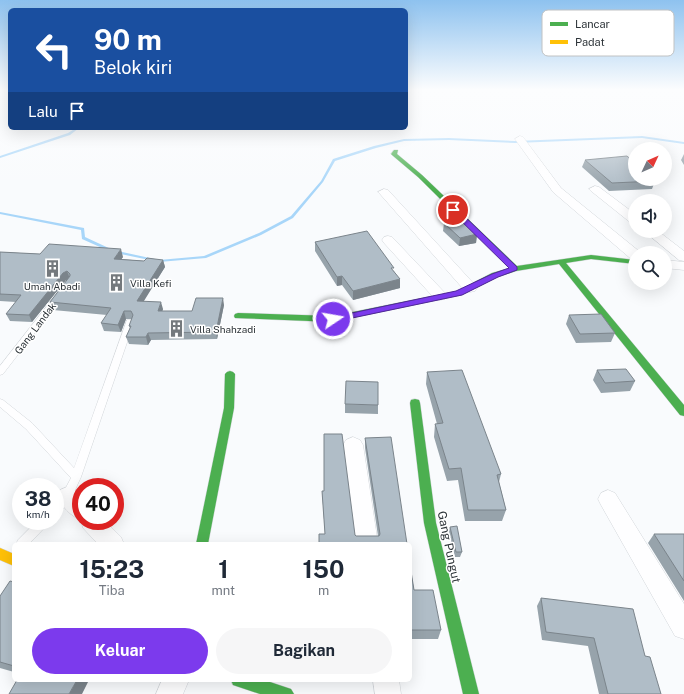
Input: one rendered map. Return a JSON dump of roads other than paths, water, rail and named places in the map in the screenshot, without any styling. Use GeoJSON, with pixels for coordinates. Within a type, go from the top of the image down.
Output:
{"type":"FeatureCollection","features":[{"type":"Feature","properties":{"kind":"street"},"geometry":{"type":"LineString","coordinates":[[520,139],[557,190],[628,248]]}},
{"type":"Feature","properties":{"kind":"street"},"geometry":{"type":"LineString","coordinates":[[396,150],[394,154],[398,159],[420,176],[515,269]]}},
{"type":"Feature","properties":{"kind":"street"},"geometry":{"type":"LineString","coordinates":[[595,189],[628,215]]}},
{"type":"Feature","properties":{"kind":"street"},"geometry":{"type":"LineString","coordinates":[[384,192],[470,288]]}},
{"type":"Feature","properties":{"kind":"street"},"geometry":{"type":"LineString","coordinates":[[659,238],[684,257]]}},
{"type":"Feature","properties":{"kind":"street"},"geometry":{"type":"LineString","coordinates":[[388,240],[440,296]]}},
{"type":"Feature","properties":{"kind":"street"},"geometry":{"type":"LineString","coordinates":[[238,316],[333,319],[459,293],[495,275],[515,269],[591,257],[628,261]]}},
{"type":"Feature","properties":{"kind":"street"},"geometry":{"type":"LineString","coordinates":[[561,262],[684,412]]}},
{"type":"Feature","properties":{"kind":"street"},"geometry":{"type":"LineString","coordinates":[[672,265],[684,266]]}},
{"type":"Feature","properties":{"kind":"street"},"geometry":{"type":"LineString","coordinates":[[202,542],[229,408],[230,374]]}},
{"type":"Feature","properties":{"kind":"street","name":"Gang Pungut"},"geometry":{"type":"LineString","coordinates":[[415,403],[430,523],[471,694]]}},
{"type":"Feature","properties":{"kind":"street"},"geometry":{"type":"LineString","coordinates":[[353,445],[367,542]]}},
{"type":"Feature","properties":{"kind":"street"},"geometry":{"type":"LineString","coordinates":[[608,499],[684,627]]}},
{"type":"Feature","properties":{"kind":"street"},"geometry":{"type":"LineString","coordinates":[[100,530],[111,542]]}},
{"type":"Feature","properties":{"kind":"street"},"geometry":{"type":"LineString","coordinates":[[169,694],[175,682]]}},
{"type":"Feature","properties":{"kind":"street"},"geometry":{"type":"LineString","coordinates":[[244,682],[286,694]]}},
{"type":"Feature","properties":{"kind":"street"},"geometry":{"type":"LineString","coordinates":[[386,682],[388,694]]}},
{"type":"Feature","properties":{"kind":"lane","name":"Gang Landak"},"geometry":{"type":"LineString","coordinates":[[0,372],[61,293]]}},
{"type":"Feature","properties":{"kind":"lane"},"geometry":{"type":"LineString","coordinates":[[64,497],[76,477],[130,322]]}},
{"type":"Feature","properties":{"kind":"lane"},"geometry":{"type":"LineString","coordinates":[[0,402],[29,426],[76,477]]}},
{"type":"Feature","properties":{"kind":"lane"},"geometry":{"type":"LineString","coordinates":[[24,542],[35,530]]}},
{"type":"Feature","properties":{"kind":"waterway"},"geometry":{"type":"LineString","coordinates":[[0,157],[69,134],[75,130]]}},
{"type":"Feature","properties":{"kind":"waterway"},"geometry":{"type":"LineString","coordinates":[[0,213],[83,229],[83,238],[112,251],[159,261],[205,257],[260,234],[292,217],[322,181],[334,160],[375,147],[404,140],[449,139],[515,142],[642,137],[684,143]]}},
{"type":"Feature","properties":{"kind":"place","name":"Umah Abadi"},"geometry":{"type":"Point","coordinates":[52,269]}},
{"type":"Feature","properties":{"kind":"place","name":"Villa Kefi"},"geometry":{"type":"Point","coordinates":[117,283]}},
{"type":"Feature","properties":{"kind":"place","name":"Villa Shahzadi"},"geometry":{"type":"Point","coordinates":[177,329]}}]}
